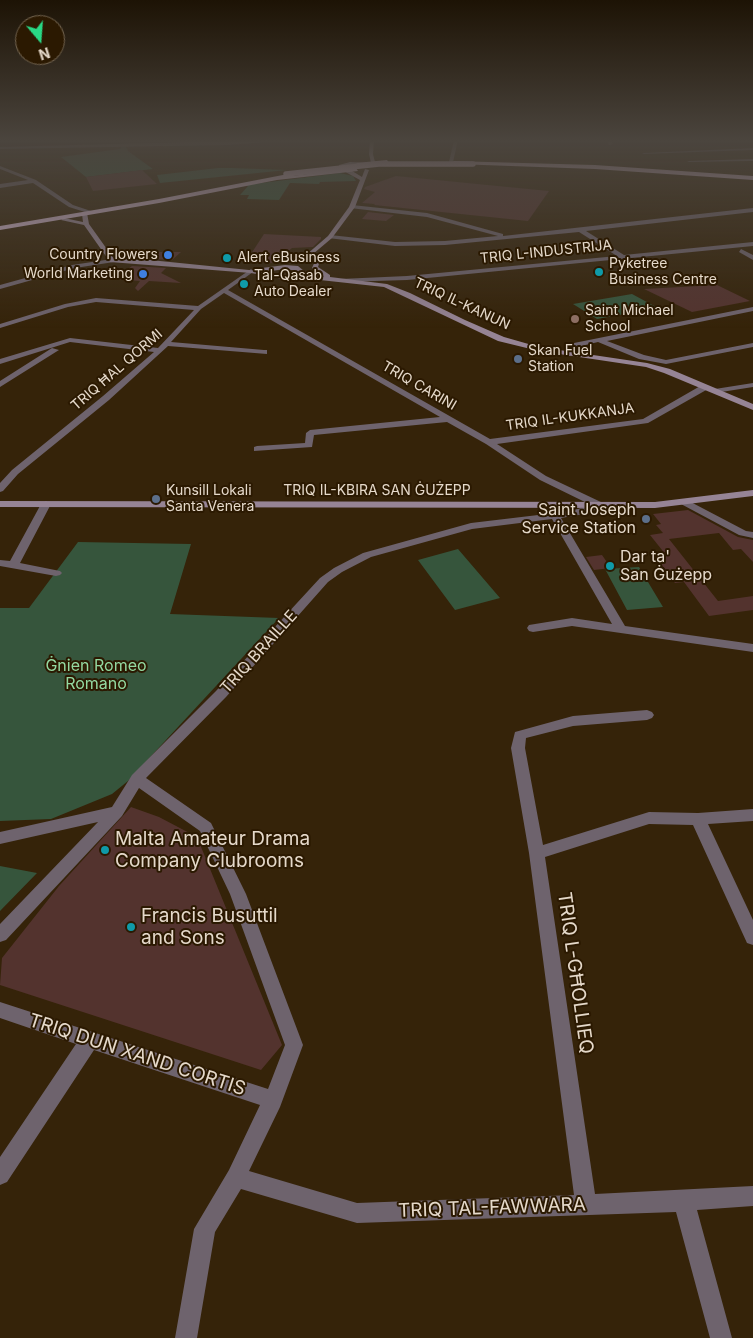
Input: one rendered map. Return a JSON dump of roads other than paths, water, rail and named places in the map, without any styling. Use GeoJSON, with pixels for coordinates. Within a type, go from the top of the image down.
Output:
{"type":"FeatureCollection","features":[{"type":"Feature","properties":{"kind":"highway"},"geometry":{"type":"LineString","coordinates":[[0,226],[33,223],[144,202]]}},
{"type":"Feature","properties":{"kind":"highway"},"geometry":{"type":"LineString","coordinates":[[0,226],[16,222],[86,213]]}},
{"type":"Feature","properties":{"kind":"highway"},"geometry":{"type":"LineString","coordinates":[[0,226],[52,217]]}},
{"type":"Feature","properties":{"kind":"main road"},"geometry":{"type":"LineString","coordinates":[[86,213],[86,224],[112,261],[150,262],[274,272],[309,256],[330,237],[354,202]]}},
{"type":"Feature","properties":{"kind":"main road"},"geometry":{"type":"LineString","coordinates":[[64,220],[86,224]]}},
{"type":"Feature","properties":{"kind":"main road"},"geometry":{"type":"LineString","coordinates":[[309,256],[319,258],[315,268],[321,274],[338,279]]}},
{"type":"Feature","properties":{"kind":"main road"},"geometry":{"type":"LineString","coordinates":[[286,277],[301,271],[309,256]]}},
{"type":"Feature","properties":{"kind":"main road","name":"TRIQ IL-KANUN"},"geometry":{"type":"LineString","coordinates":[[285,266],[312,276],[385,285],[408,294],[462,322],[501,339],[567,354],[646,365],[753,407]]}},
{"type":"Feature","properties":{"kind":"main road","name":"TRIQ IL-KANUN"},"geometry":{"type":"LineString","coordinates":[[274,272],[286,277],[393,289]]}},
{"type":"Feature","properties":{"kind":"main road","name":"TRIQ IL-KBIRA SAN ĠUŻEPP"},"geometry":{"type":"LineString","coordinates":[[0,504],[655,505],[753,492]]}},
{"type":"Feature","properties":{"kind":"street"},"geometry":{"type":"LineString","coordinates":[[66,202],[86,213]]}},
{"type":"Feature","properties":{"kind":"street"},"geometry":{"type":"LineString","coordinates":[[71,206],[74,210],[72,214]]}},
{"type":"Feature","properties":{"kind":"street"},"geometry":{"type":"LineString","coordinates":[[352,207],[427,215],[511,237]]}},
{"type":"Feature","properties":{"kind":"street"},"geometry":{"type":"LineString","coordinates":[[330,237],[395,244],[422,244],[511,237],[752,211]]}},
{"type":"Feature","properties":{"kind":"street"},"geometry":{"type":"LineString","coordinates":[[580,230],[622,256]]}},
{"type":"Feature","properties":{"kind":"street","name":"TRIQ L-INDUSTRIJA"},"geometry":{"type":"LineString","coordinates":[[338,279],[407,278],[753,244]]}},
{"type":"Feature","properties":{"kind":"street","name":"TRIQ L-INDUSTRIJA"},"geometry":{"type":"LineString","coordinates":[[393,289],[403,286],[753,250]]}},
{"type":"Feature","properties":{"kind":"street"},"geometry":{"type":"LineString","coordinates":[[741,251],[753,258]]}},
{"type":"Feature","properties":{"kind":"street"},"geometry":{"type":"LineString","coordinates":[[0,287],[74,266],[112,261]]}},
{"type":"Feature","properties":{"kind":"street","name":"TRIQ ĦAL QORMI"},"geometry":{"type":"LineString","coordinates":[[0,489],[15,472],[106,398],[163,347],[199,308],[251,271]]}},
{"type":"Feature","properties":{"kind":"street","name":"TRIQ CARINI"},"geometry":{"type":"LineString","coordinates":[[225,291],[489,442],[543,478],[600,505]]}},
{"type":"Feature","properties":{"kind":"street"},"geometry":{"type":"LineString","coordinates":[[0,326],[67,305],[96,300],[199,308]]}},
{"type":"Feature","properties":{"kind":"street"},"geometry":{"type":"LineString","coordinates":[[567,354],[574,345],[753,309]]}},
{"type":"Feature","properties":{"kind":"street"},"geometry":{"type":"LineString","coordinates":[[0,385],[70,340]]}},
{"type":"Feature","properties":{"kind":"street"},"geometry":{"type":"LineString","coordinates":[[0,362],[70,340],[264,352]]}},
{"type":"Feature","properties":{"kind":"street"},"geometry":{"type":"LineString","coordinates":[[599,340],[642,357],[666,362],[753,345]]}},
{"type":"Feature","properties":{"kind":"street"},"geometry":{"type":"LineString","coordinates":[[716,391],[753,385]]}},
{"type":"Feature","properties":{"kind":"street","name":"TRIQ IL-KUKKANJA"},"geometry":{"type":"LineString","coordinates":[[489,442],[645,421],[705,387]]}},
{"type":"Feature","properties":{"kind":"street"},"geometry":{"type":"LineString","coordinates":[[257,450],[309,445],[310,433],[448,418]]}},
{"type":"Feature","properties":{"kind":"street"},"geometry":{"type":"LineString","coordinates":[[685,502],[743,533],[753,535]]}},
{"type":"Feature","properties":{"kind":"street"},"geometry":{"type":"LineString","coordinates":[[13,565],[46,504]]}},
{"type":"Feature","properties":{"kind":"street","name":"TRIQ BRAILLE"},"geometry":{"type":"LineString","coordinates":[[0,935],[117,812],[137,779],[221,694],[324,580],[338,570],[367,555],[471,526],[580,512],[600,505]]}},
{"type":"Feature","properties":{"kind":"street"},"geometry":{"type":"LineString","coordinates":[[555,516],[620,628]]}},
{"type":"Feature","properties":{"kind":"street"},"geometry":{"type":"LineString","coordinates":[[0,563],[56,573]]}},
{"type":"Feature","properties":{"kind":"street"},"geometry":{"type":"LineString","coordinates":[[533,628],[572,622],[753,648]]}},
{"type":"Feature","properties":{"kind":"street","name":"TRIQ L-GĦOLLIEQ"},"geometry":{"type":"LineString","coordinates":[[586,1204],[537,853],[518,748],[520,735],[574,721],[647,715]]}},
{"type":"Feature","properties":{"kind":"street"},"geometry":{"type":"LineString","coordinates":[[137,779],[206,828],[238,894],[294,1044],[273,1100],[236,1177],[205,1229],[186,1338]]}},
{"type":"Feature","properties":{"kind":"street"},"geometry":{"type":"LineString","coordinates":[[0,838],[117,812]]}},
{"type":"Feature","properties":{"kind":"street"},"geometry":{"type":"LineString","coordinates":[[537,853],[649,818],[698,819],[753,815]]}},
{"type":"Feature","properties":{"kind":"street"},"geometry":{"type":"LineString","coordinates":[[698,819],[753,938]]}},
{"type":"Feature","properties":{"kind":"street","name":"TRIQ DUN XAND CORTIS"},"geometry":{"type":"LineString","coordinates":[[0,1010],[89,1041],[273,1100]]}},
{"type":"Feature","properties":{"kind":"street"},"geometry":{"type":"LineString","coordinates":[[0,1175],[89,1041]]}},
{"type":"Feature","properties":{"kind":"street","name":"TRIQ TAL-FAWWARA"},"geometry":{"type":"LineString","coordinates":[[236,1177],[357,1213],[684,1202],[753,1196]]}},
{"type":"Feature","properties":{"kind":"street"},"geometry":{"type":"LineString","coordinates":[[684,1202],[721,1338]]}},
{"type":"Feature","properties":{"kind":"place","name":"Country Flowers"},"geometry":{"type":"Point","coordinates":[168,255]}},
{"type":"Feature","properties":{"kind":"place","name":"Alert eBusiness"},"geometry":{"type":"Point","coordinates":[227,258]}},
{"type":"Feature","properties":{"kind":"place","name":"Pyketree Business Centre"},"geometry":{"type":"Point","coordinates":[599,272]}},
{"type":"Feature","properties":{"kind":"place","name":"World Marketing"},"geometry":{"type":"Point","coordinates":[143,274]}},
{"type":"Feature","properties":{"kind":"place","name":"Tal-Qasab Auto Dealer"},"geometry":{"type":"Point","coordinates":[244,284]}},
{"type":"Feature","properties":{"kind":"place","name":"Saint Michael School"},"geometry":{"type":"Point","coordinates":[575,319]}},
{"type":"Feature","properties":{"kind":"place","name":"Skan Fuel Station"},"geometry":{"type":"Point","coordinates":[518,359]}},
{"type":"Feature","properties":{"kind":"place","name":"Kunsill Lokali Santa Venera"},"geometry":{"type":"Point","coordinates":[156,499]}},
{"type":"Feature","properties":{"kind":"place","name":"Saint Joseph Service Station"},"geometry":{"type":"Point","coordinates":[646,519]}},
{"type":"Feature","properties":{"kind":"place","name":"Dar ta' San Ġużepp"},"geometry":{"type":"Point","coordinates":[610,566]}},
{"type":"Feature","properties":{"kind":"place","name":"Malta Amateur Drama Company Clubrooms"},"geometry":{"type":"Point","coordinates":[105,850]}},
{"type":"Feature","properties":{"kind":"place","name":"Francis Busuttil and Sons"},"geometry":{"type":"Point","coordinates":[131,927]}},
{"type":"Feature","properties":{"kind":"park label","name":"Ġnien Romeo Romano"},"geometry":{"type":"Point","coordinates":[96,675]}}]}
